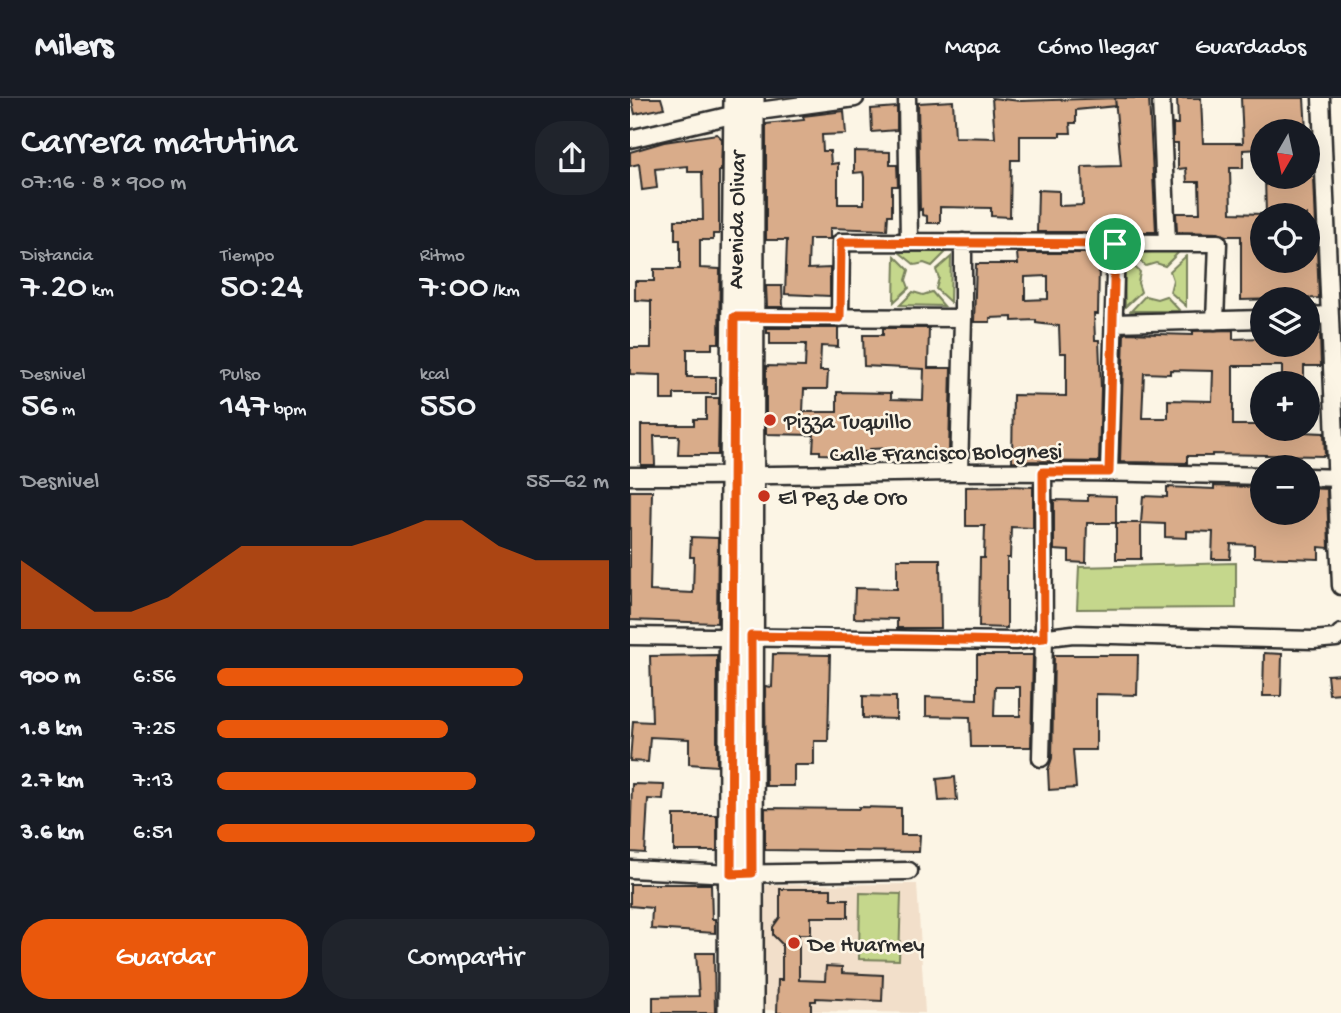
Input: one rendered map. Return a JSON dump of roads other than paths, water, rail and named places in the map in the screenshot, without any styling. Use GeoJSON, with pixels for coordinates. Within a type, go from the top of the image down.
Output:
{"type":"FeatureCollection","features":[{"type":"Feature","properties":{"kind":"street"},"geometry":{"type":"LineString","coordinates":[[630,139],[744,105],[855,98]]}},
{"type":"Feature","properties":{"kind":"street"},"geometry":{"type":"LineString","coordinates":[[907,98],[909,242]]}},
{"type":"Feature","properties":{"kind":"street"},"geometry":{"type":"LineString","coordinates":[[1161,98],[1167,243]]}},
{"type":"Feature","properties":{"kind":"street"},"geometry":{"type":"LineString","coordinates":[[1321,98],[1333,171],[1329,315],[1341,585]]}},
{"type":"Feature","properties":{"kind":"street","name":"Avenida Olivar"},"geometry":{"type":"LineString","coordinates":[[730,1013],[741,873],[744,105]]}},
{"type":"Feature","properties":{"kind":"street"},"geometry":{"type":"LineString","coordinates":[[840,318],[841,242],[1218,243],[1215,321]]}},
{"type":"Feature","properties":{"kind":"street"},"geometry":{"type":"LineString","coordinates":[[959,472],[963,242]]}},
{"type":"Feature","properties":{"kind":"street"},"geometry":{"type":"LineString","coordinates":[[1109,472],[1115,244]]}},
{"type":"Feature","properties":{"kind":"street"},"geometry":{"type":"LineString","coordinates":[[1320,315],[1329,315]]}},
{"type":"Feature","properties":{"kind":"street"},"geometry":{"type":"LineString","coordinates":[[743,317],[963,318]]}},
{"type":"Feature","properties":{"kind":"street"},"geometry":{"type":"LineString","coordinates":[[1114,323],[1250,319]]}},
{"type":"Feature","properties":{"kind":"street","name":"Calle Francisco Bolognesi"},"geometry":{"type":"LineString","coordinates":[[630,476],[741,477],[959,472],[1250,476]]}},
{"type":"Feature","properties":{"kind":"street"},"geometry":{"type":"LineString","coordinates":[[1041,758],[1044,638],[1043,472]]}},
{"type":"Feature","properties":{"kind":"street"},"geometry":{"type":"LineString","coordinates":[[1320,477],[1338,478]]}},
{"type":"Feature","properties":{"kind":"street"},"geometry":{"type":"LineString","coordinates":[[630,636],[1015,641],[1073,634],[1313,640],[1340,637]]}},
{"type":"Feature","properties":{"kind":"street"},"geometry":{"type":"LineString","coordinates":[[630,869],[741,873],[909,871]]}},
{"type":"Feature","properties":{"kind":"street","name":"Avenida Olivar"},"geometry":{"type":"LineString","coordinates":[[741,873],[751,1013]]}},
{"type":"Feature","properties":{"kind":"place","name":"Pizza Tuquillo"},"geometry":{"type":"Point","coordinates":[770,420]}},
{"type":"Feature","properties":{"kind":"place","name":"El Pez de Oro"},"geometry":{"type":"Point","coordinates":[764,496]}},
{"type":"Feature","properties":{"kind":"place","name":"De Huarmey"},"geometry":{"type":"Point","coordinates":[794,943]}}]}
